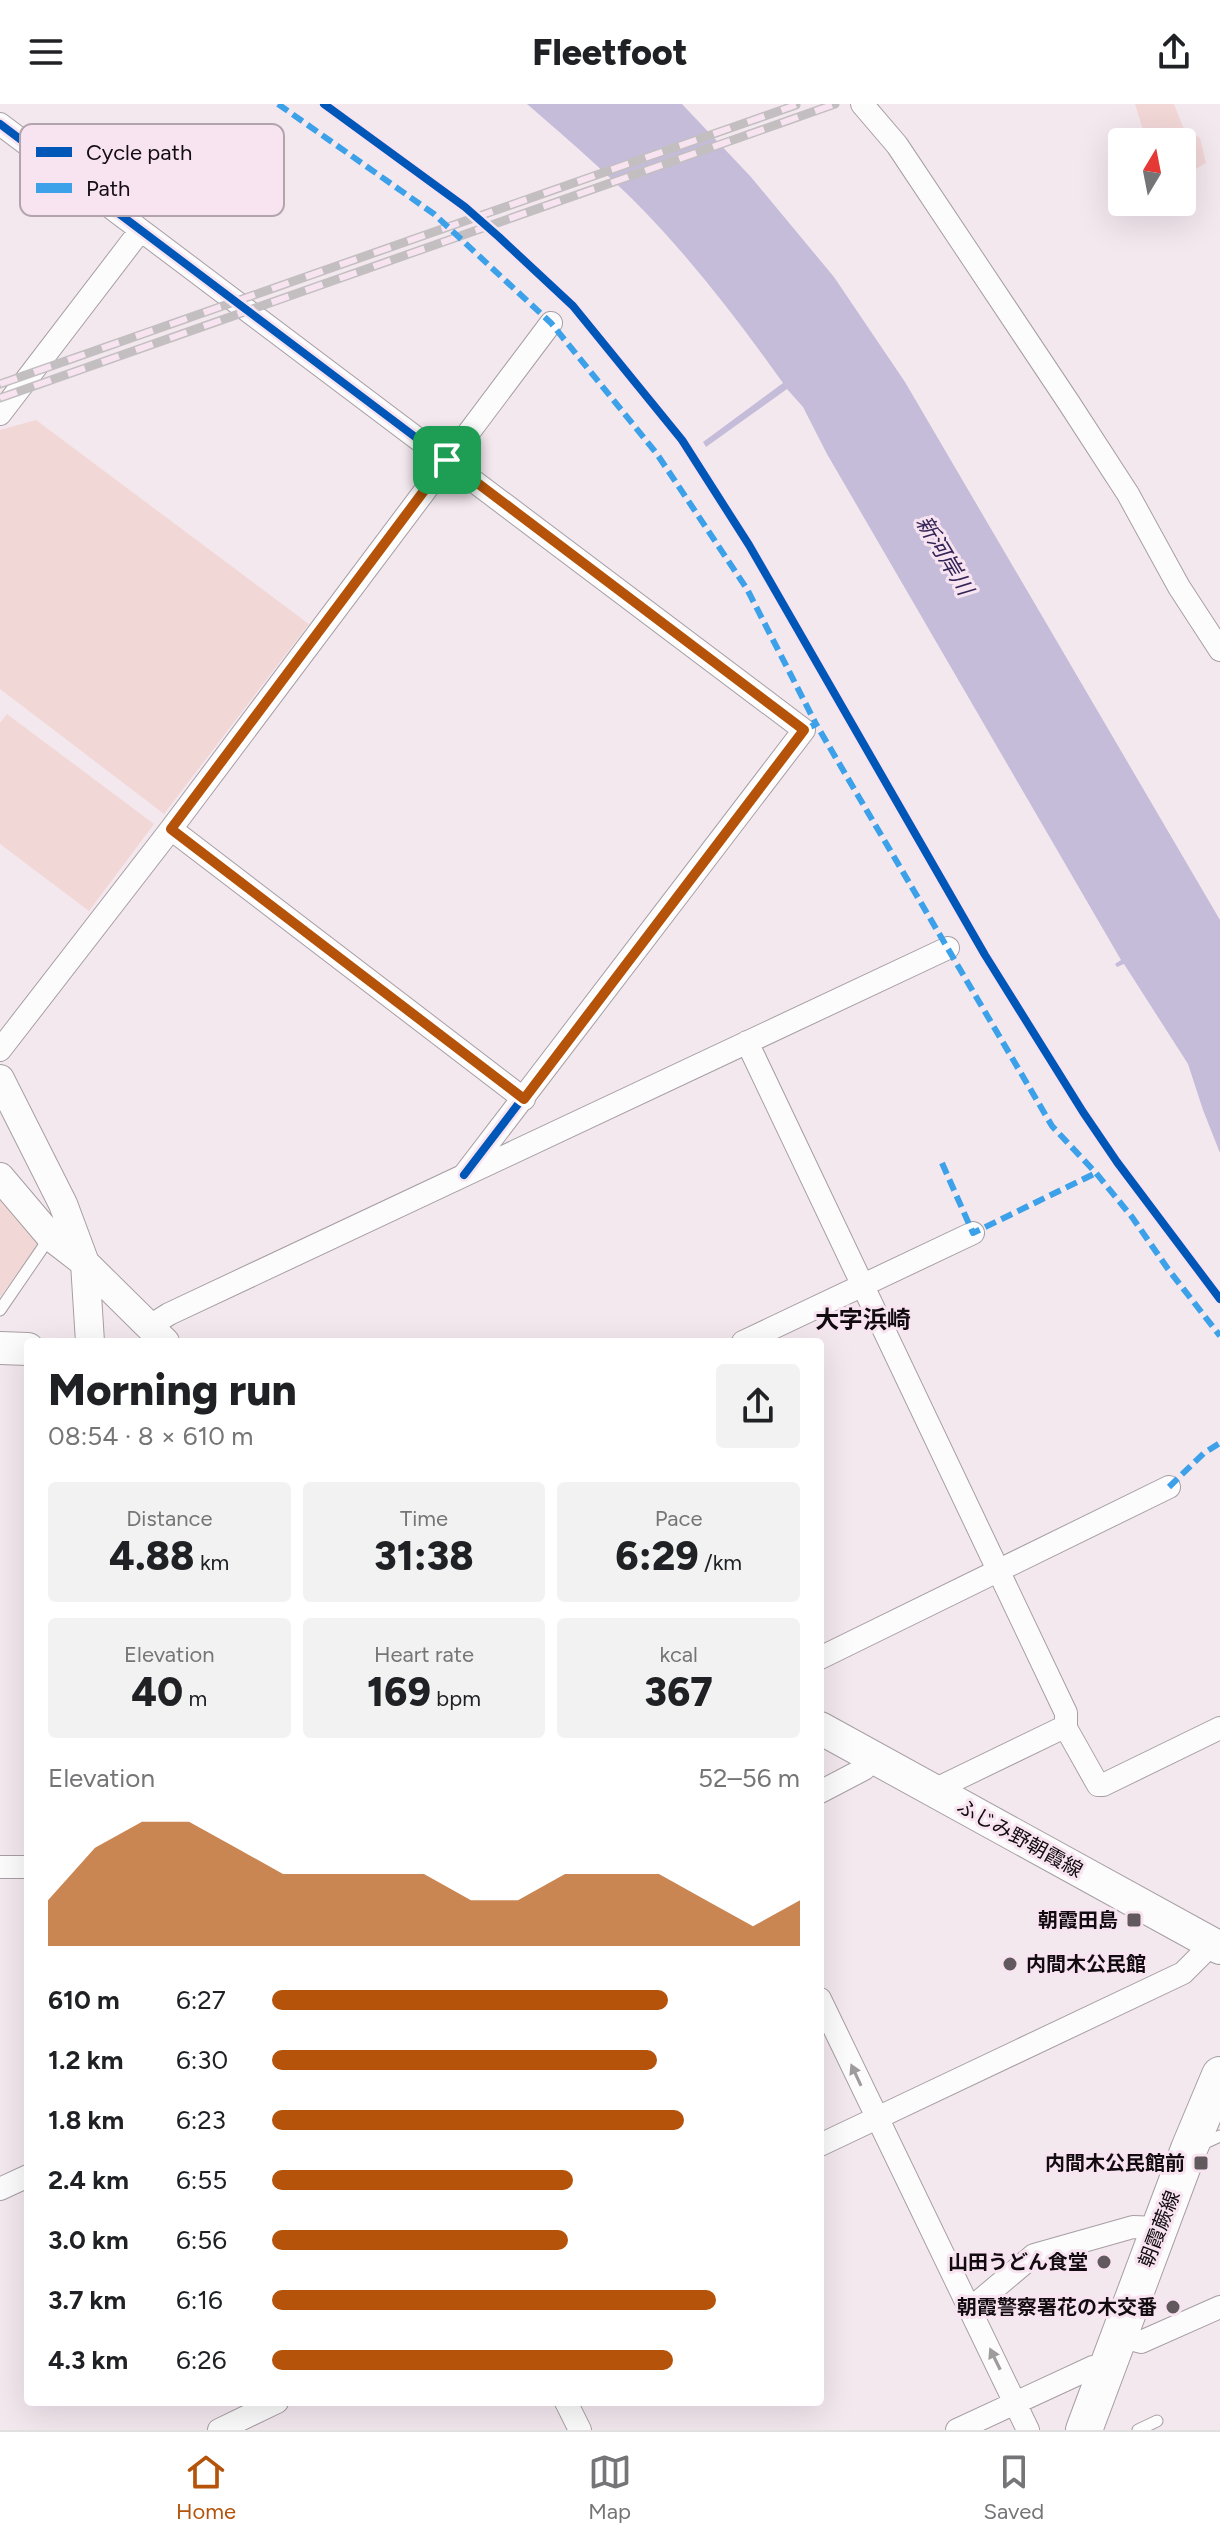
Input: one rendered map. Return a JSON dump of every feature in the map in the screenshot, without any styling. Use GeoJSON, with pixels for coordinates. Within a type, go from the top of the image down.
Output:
{"type":"FeatureCollection","features":[{"type":"Feature","properties":{"kind":"main road"},"geometry":{"type":"LineString","coordinates":[[0,1348],[24,1349]]}},
{"type":"Feature","properties":{"kind":"main road","name":"ふじみ野朝霞線"},"geometry":{"type":"LineString","coordinates":[[824,1730],[1216,1945]]}},
{"type":"Feature","properties":{"kind":"main road","name":"朝霞蕨線"},"geometry":{"type":"LineString","coordinates":[[1084,2430],[1159,2228],[1204,2143],[1220,2075]]}},
{"type":"Feature","properties":{"kind":"street"},"geometry":{"type":"LineString","coordinates":[[862,104],[897,145],[1069,403],[1128,494],[1179,587],[1220,650]]}},
{"type":"Feature","properties":{"kind":"street"},"geometry":{"type":"LineString","coordinates":[[0,124],[20,139]]}},
{"type":"Feature","properties":{"kind":"street"},"geometry":{"type":"LineString","coordinates":[[120,216],[804,730],[464,1175]]}},
{"type":"Feature","properties":{"kind":"street"},"geometry":{"type":"LineString","coordinates":[[0,414],[140,231]]}},
{"type":"Feature","properties":{"kind":"street"},"geometry":{"type":"LineString","coordinates":[[0,1050],[171,829],[551,323]]}},
{"type":"Feature","properties":{"kind":"street"},"geometry":{"type":"LineString","coordinates":[[171,829],[524,1099]]}},
{"type":"Feature","properties":{"kind":"street"},"geometry":{"type":"LineString","coordinates":[[0,1177],[50,1236],[85,1263],[157,1334],[169,1314],[948,948]]}},
{"type":"Feature","properties":{"kind":"street"},"geometry":{"type":"LineString","coordinates":[[747,1042],[1066,1713],[1066,1728],[1098,1785],[1220,1728]]}},
{"type":"Feature","properties":{"kind":"street"},"geometry":{"type":"LineString","coordinates":[[0,1079],[63,1204],[85,1263],[90,1338]]}},
{"type":"Feature","properties":{"kind":"street"},"geometry":{"type":"LineString","coordinates":[[752,1338],[973,1233]]}},
{"type":"Feature","properties":{"kind":"street"},"geometry":{"type":"LineString","coordinates":[[824,1656],[1169,1487]]}},
{"type":"Feature","properties":{"kind":"street"},"geometry":{"type":"LineString","coordinates":[[934,1790],[1066,1728]]}},
{"type":"Feature","properties":{"kind":"street"},"geometry":{"type":"LineString","coordinates":[[824,1790],[864,1769],[874,1758]]}},
{"type":"Feature","properties":{"kind":"street"},"geometry":{"type":"LineString","coordinates":[[0,1867],[24,1867]]}},
{"type":"Feature","properties":{"kind":"street"},"geometry":{"type":"LineString","coordinates":[[824,2143],[1183,1973],[1216,1945]]}},
{"type":"Feature","properties":{"kind":"street"},"geometry":{"type":"LineString","coordinates":[[824,2007],[1028,2430]]}},
{"type":"Feature","properties":{"kind":"street"},"geometry":{"type":"LineString","coordinates":[[0,2189],[24,2178]]}},
{"type":"Feature","properties":{"kind":"street"},"geometry":{"type":"LineString","coordinates":[[970,2309],[1034,2255],[1133,2227],[1159,2228]]}},
{"type":"Feature","properties":{"kind":"street"},"geometry":{"type":"LineString","coordinates":[[957,2430],[1093,2367],[1114,2350],[1141,2342],[1220,2307]]}},
{"type":"Feature","properties":{"kind":"street"},"geometry":{"type":"LineString","coordinates":[[219,2430],[269,2406]]}},
{"type":"Feature","properties":{"kind":"street"},"geometry":{"type":"LineString","coordinates":[[568,2406],[580,2430]]}},
{"type":"Feature","properties":{"kind":"lane"},"geometry":{"type":"LineString","coordinates":[[0,1310],[50,1236]]}},
{"type":"Feature","properties":{"kind":"lane"},"geometry":{"type":"LineString","coordinates":[[1138,2430],[1157,2421]]}},
{"type":"Feature","properties":{"kind":"shaded area"},"geometry":{"type":"Polygon","coordinates":[[[1135,104],[1174,104],[1185,128],[1143,128],[1135,104]]]}},
{"type":"Feature","properties":{"kind":"shaded area"},"geometry":{"type":"Polygon","coordinates":[[[1196,135],[1200,138],[1206,163],[1196,169],[1196,135]]]}},
{"type":"Feature","properties":{"kind":"shaded area"},"geometry":{"type":"Polygon","coordinates":[[[36,420],[309,624],[164,814],[0,689],[0,430],[36,420]]]}},
{"type":"Feature","properties":{"kind":"shaded area"},"geometry":{"type":"Polygon","coordinates":[[[7,714],[154,824],[89,911],[0,844],[0,723],[7,714]]]}},
{"type":"Feature","properties":{"kind":"shaded area"},"geometry":{"type":"Polygon","coordinates":[[[0,1197],[37,1241],[37,1247],[0,1297],[0,1197]]]}},
{"type":"Feature","properties":{"kind":"water","name":"新河岸川"},"geometry":{"type":"Polygon","coordinates":[[[527,104],[682,104],[751,177],[834,277],[905,382],[1220,920],[1220,1153],[1188,1064],[1124,964],[1117,967],[1115,964],[1121,960],[827,454],[803,407],[787,389],[706,447],[703,442],[783,383],[725,304],[661,229],[613,180],[527,104]]]}},
{"type":"Feature","properties":{"kind":"railway"},"geometry":{"type":"LineString","coordinates":[[0,398],[835,104]]}},
{"type":"Feature","properties":{"kind":"railway"},"geometry":{"type":"LineString","coordinates":[[0,384],[796,105]]}},
{"type":"Feature","properties":{"kind":"marked path"},"geometry":{"type":"LineString","coordinates":[[278,104],[434,214],[551,323],[657,454],[747,589],[816,724]]}},
{"type":"Feature","properties":{"kind":"marked path"},"geometry":{"type":"LineString","coordinates":[[808,728],[816,724],[1052,1126],[1132,1217],[1220,1336]]}},
{"type":"Feature","properties":{"kind":"marked path"},"geometry":{"type":"LineString","coordinates":[[942,1163],[973,1233],[1096,1173]]}},
{"type":"Feature","properties":{"kind":"marked path"},"geometry":{"type":"LineString","coordinates":[[1169,1487],[1204,1453],[1220,1443]]}},
{"type":"Feature","properties":{"kind":"cycle path"},"geometry":{"type":"LineString","coordinates":[[324,104],[465,207],[573,306],[682,440],[749,545],[985,955],[1083,1112],[1220,1299]]}},
{"type":"Feature","properties":{"kind":"cycle path"},"geometry":{"type":"LineString","coordinates":[[0,124],[20,139]]}},
{"type":"Feature","properties":{"kind":"cycle path"},"geometry":{"type":"LineString","coordinates":[[122,216],[804,730],[464,1175]]}},
{"type":"Feature","properties":{"kind":"place","name":"朝霞田島"},"geometry":{"type":"Point","coordinates":[1134,1920]}},
{"type":"Feature","properties":{"kind":"place","name":"内間木公民館"},"geometry":{"type":"Point","coordinates":[1010,1964]}},
{"type":"Feature","properties":{"kind":"place","name":"内間木公民館前"},"geometry":{"type":"Point","coordinates":[1201,2163]}},
{"type":"Feature","properties":{"kind":"place","name":"山田うどん食堂"},"geometry":{"type":"Point","coordinates":[1104,2262]}},
{"type":"Feature","properties":{"kind":"place","name":"朝霞警察署花の木交番"},"geometry":{"type":"Point","coordinates":[1173,2307]}},
{"type":"Feature","properties":{"kind":"district","name":"大字浜崎"},"geometry":{"type":"Point","coordinates":[863,1320]}},
{"type":"Feature","properties":{"kind":"route"},"geometry":{"type":"LineString","coordinates":[[447,460],[804,730],[524,1099],[171,829],[447,460]]}}]}
